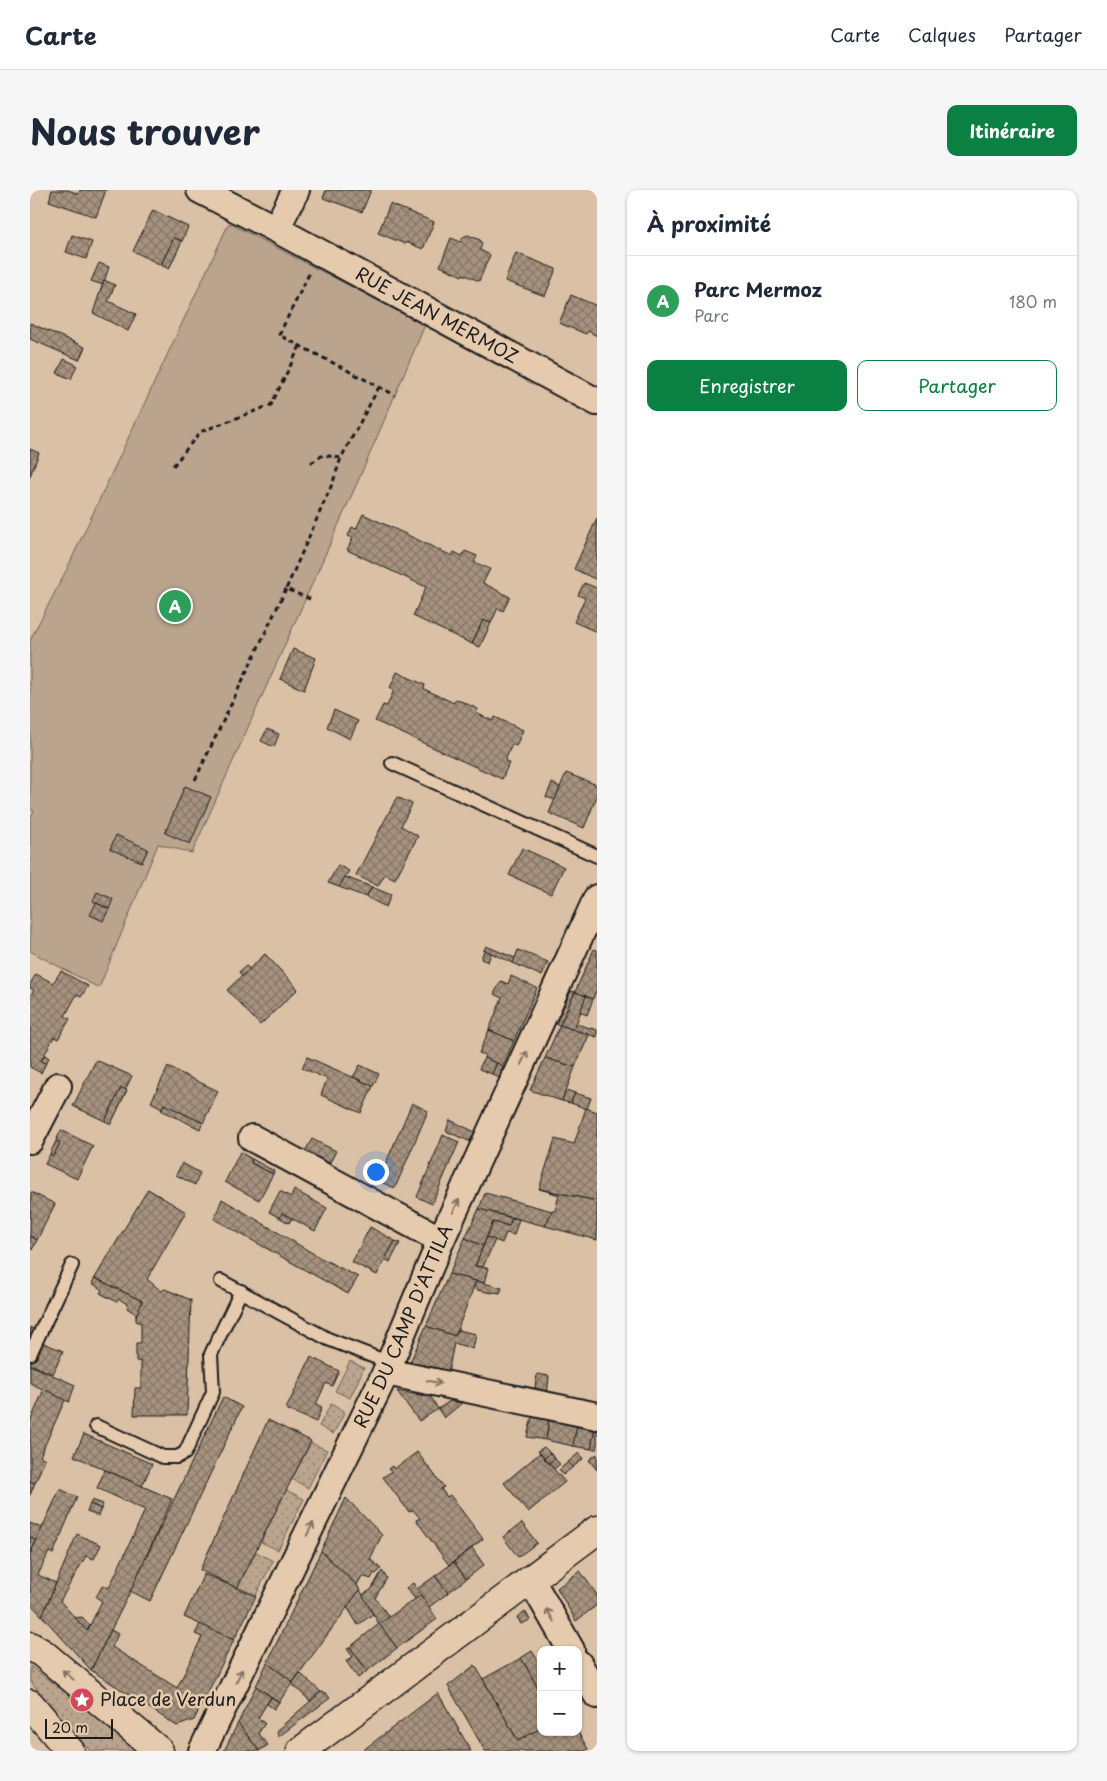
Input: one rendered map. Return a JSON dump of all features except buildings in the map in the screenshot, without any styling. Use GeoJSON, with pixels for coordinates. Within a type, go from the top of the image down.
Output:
{"type":"FeatureCollection","features":[{"type":"Feature","properties":{"kind":"main road"},"geometry":{"type":"LineString","coordinates":[[301,1751],[597,1530]]}},
{"type":"Feature","properties":{"kind":"main road"},"geometry":{"type":"LineString","coordinates":[[34,1644],[159,1751]]}},
{"type":"Feature","properties":{"kind":"main road"},"geometry":{"type":"LineString","coordinates":[[30,1704],[70,1751]]}},
{"type":"Feature","properties":{"kind":"street","name":"RUE JEAN MERMOZ"},"geometry":{"type":"LineString","coordinates":[[200,190],[597,402]]}},
{"type":"Feature","properties":{"kind":"street"},"geometry":{"type":"LineString","coordinates":[[276,229],[296,190]]}},
{"type":"Feature","properties":{"kind":"street","name":"RUE DU CAMP D'ATTILA"},"geometry":{"type":"LineString","coordinates":[[202,1751],[388,1368],[441,1240],[597,898]]}},
{"type":"Feature","properties":{"kind":"street"},"geometry":{"type":"LineString","coordinates":[[30,1140],[58,1086]]}},
{"type":"Feature","properties":{"kind":"street"},"geometry":{"type":"LineString","coordinates":[[252,1138],[441,1240]]}},
{"type":"Feature","properties":{"kind":"street"},"geometry":{"type":"LineString","coordinates":[[388,1368],[597,1416]]}},
{"type":"Feature","properties":{"kind":"street"},"geometry":{"type":"LineString","coordinates":[[530,1580],[569,1646]]}},
{"type":"Feature","properties":{"kind":"street"},"geometry":{"type":"LineString","coordinates":[[582,1670],[597,1695]]}},
{"type":"Feature","properties":{"kind":"lane"},"geometry":{"type":"LineString","coordinates":[[392,763],[597,856]]}},
{"type":"Feature","properties":{"kind":"lane"},"geometry":{"type":"LineString","coordinates":[[30,1354],[72,1265]]}},
{"type":"Feature","properties":{"kind":"lane"},"geometry":{"type":"LineString","coordinates":[[221,1281],[328,1340],[388,1368]]}},
{"type":"Feature","properties":{"kind":"lane"},"geometry":{"type":"LineString","coordinates":[[96,1426],[163,1457],[177,1457],[185,1453],[213,1392],[211,1354],[241,1291]]}},
{"type":"Feature","properties":{"kind":"path"},"geometry":{"type":"LineString","coordinates":[[313,266],[278,335],[395,395]]}},
{"type":"Feature","properties":{"kind":"path"},"geometry":{"type":"LineString","coordinates":[[173,466],[200,432],[270,405],[300,346]]}},
{"type":"Feature","properties":{"kind":"path"},"geometry":{"type":"LineString","coordinates":[[195,780],[286,589],[333,482],[341,458],[379,387]]}},
{"type":"Feature","properties":{"kind":"path"},"geometry":{"type":"LineString","coordinates":[[311,463],[324,455],[341,458]]}},
{"type":"Feature","properties":{"kind":"path"},"geometry":{"type":"LineString","coordinates":[[286,589],[310,599]]}},
{"type":"Feature","properties":{"kind":"shaded area"},"geometry":{"type":"Polygon","coordinates":[[[229,223],[425,325],[362,472],[192,853],[158,844],[99,988],[30,951],[30,819],[34,811],[30,809],[30,640],[66,571],[229,223]]]}},
{"type":"Feature","properties":{"kind":"shaded area"},"geometry":{"type":"Polygon","coordinates":[[[350,1361],[364,1368],[350,1398],[335,1391],[350,1361]]]}},
{"type":"Feature","properties":{"kind":"shaded area"},"geometry":{"type":"Polygon","coordinates":[[[331,1404],[345,1412],[333,1434],[319,1426],[331,1404]]]}},
{"type":"Feature","properties":{"kind":"shaded area"},"geometry":{"type":"Polygon","coordinates":[[[311,1443],[327,1450],[308,1488],[292,1479],[311,1443]]]}},
{"type":"Feature","properties":{"kind":"shaded area"},"geometry":{"type":"Polygon","coordinates":[[[286,1490],[304,1499],[278,1550],[261,1542],[286,1490]]]}},
{"type":"Feature","properties":{"kind":"shaded area"},"geometry":{"type":"Polygon","coordinates":[[[256,1552],[273,1561],[256,1595],[238,1587],[256,1552]]]}},
{"type":"Feature","properties":{"kind":"shaded area"},"geometry":{"type":"Polygon","coordinates":[[[30,1666],[145,1751],[90,1751],[30,1681],[30,1666]]]}},
{"type":"Feature","properties":{"kind":"place","name":"Parc Mermoz"},"geometry":{"type":"Point","coordinates":[175,606]}},
{"type":"Feature","properties":{"kind":"place","name":"Place de Verdun"},"geometry":{"type":"Point","coordinates":[82,1700]}}]}
